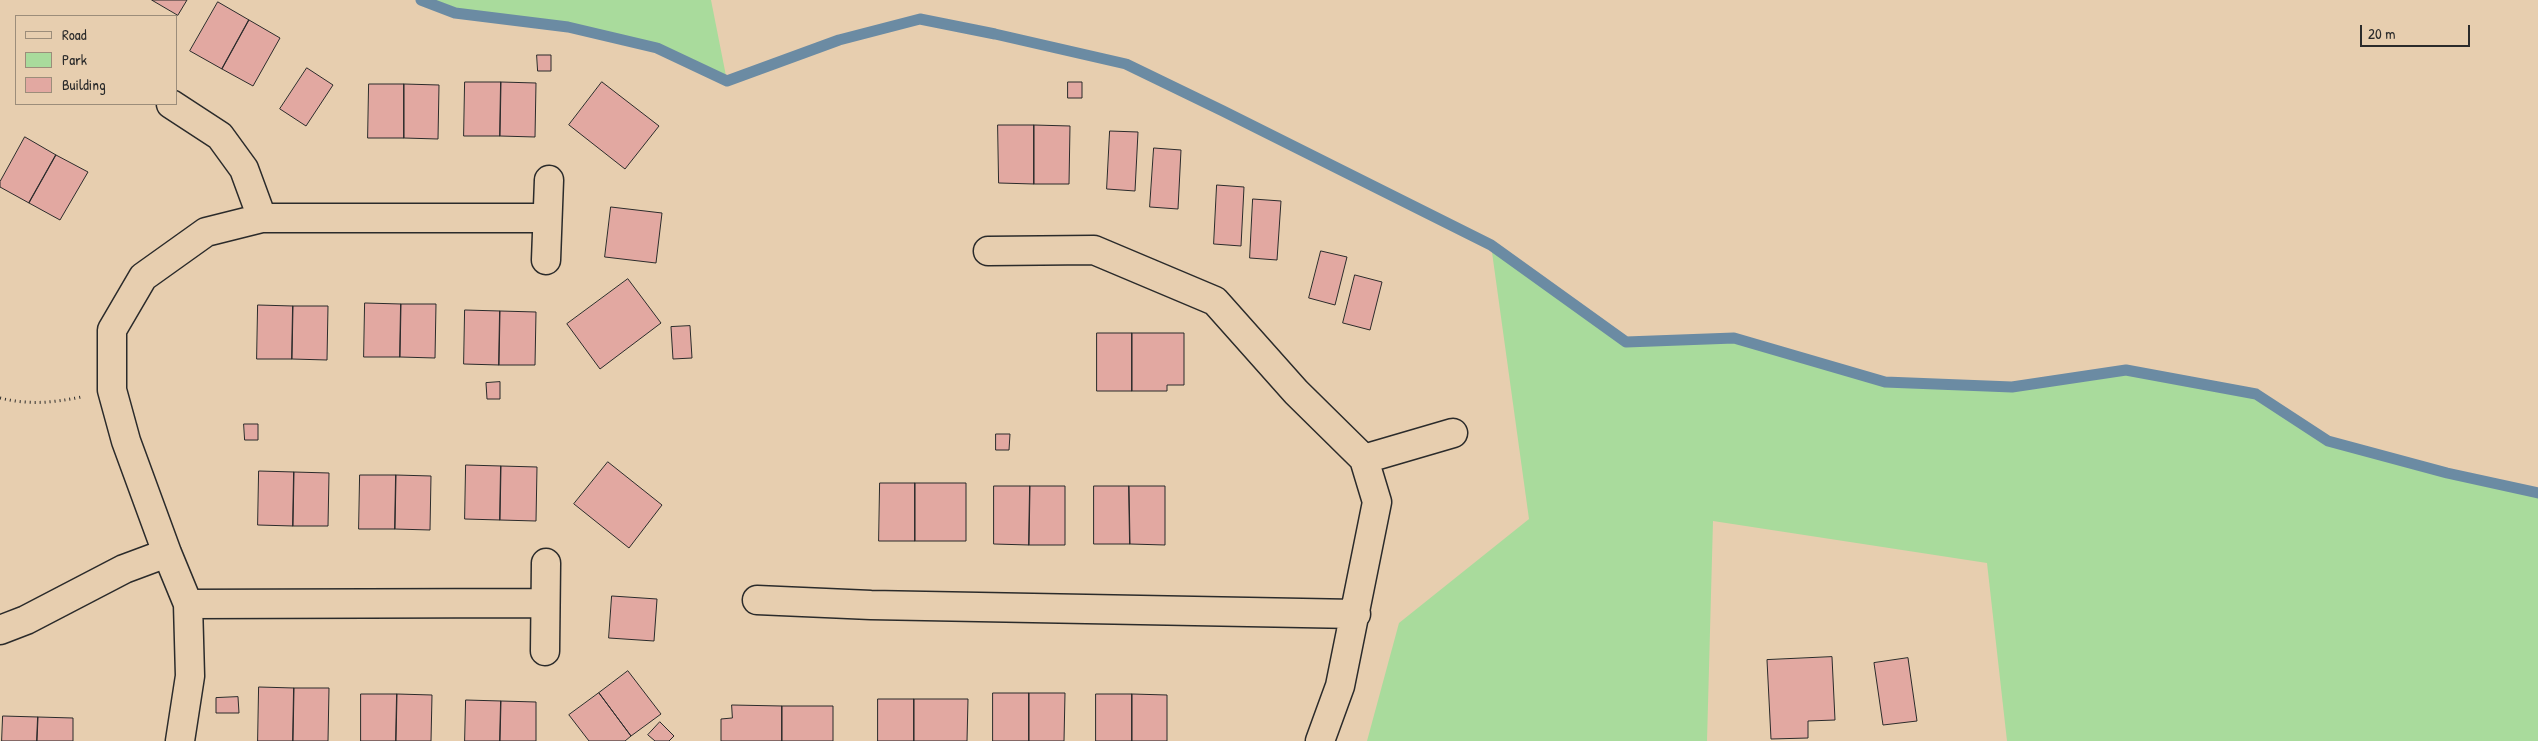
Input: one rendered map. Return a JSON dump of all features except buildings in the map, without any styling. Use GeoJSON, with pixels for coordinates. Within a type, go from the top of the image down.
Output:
{"type":"FeatureCollection","features":[{"type":"Feature","properties":{"kind":"street"},"geometry":{"type":"LineString","coordinates":[[173,105],[220,136],[244,169],[262,218]]}},
{"type":"Feature","properties":{"kind":"street"},"geometry":{"type":"LineString","coordinates":[[546,260],[549,180]]}},
{"type":"Feature","properties":{"kind":"street"},"geometry":{"type":"LineString","coordinates":[[180,741],[190,676],[188,604],[126,441],[112,390],[112,330],[143,277],[206,232],[262,218],[547,218]]}},
{"type":"Feature","properties":{"kind":"street"},"geometry":{"type":"LineString","coordinates":[[988,251],[1094,250],[1215,301],[1296,392],[1364,459],[1376,502],[1356,614],[1340,686],[1320,741]]}},
{"type":"Feature","properties":{"kind":"street"},"geometry":{"type":"LineString","coordinates":[[1364,459],[1453,433]]}},
{"type":"Feature","properties":{"kind":"street"},"geometry":{"type":"LineString","coordinates":[[0,630],[26,620],[124,569],[167,553]]}},
{"type":"Feature","properties":{"kind":"street"},"geometry":{"type":"LineString","coordinates":[[545,651],[546,563]]}},
{"type":"Feature","properties":{"kind":"street"},"geometry":{"type":"LineString","coordinates":[[758,600],[881,606],[1356,614]]}},
{"type":"Feature","properties":{"kind":"street"},"geometry":{"type":"LineString","coordinates":[[188,604],[546,604]]}},
{"type":"Feature","properties":{"kind":"path"},"geometry":{"type":"LineString","coordinates":[[0,398],[21,403],[54,403],[112,390]]}},
{"type":"Feature","properties":{"kind":"green space"},"geometry":{"type":"Polygon","coordinates":[[[421,0],[711,0],[727,81],[657,48],[568,27],[455,13],[421,0]]]}},
{"type":"Feature","properties":{"kind":"green space"},"geometry":{"type":"Polygon","coordinates":[[[1491,245],[1626,342],[1734,338],[1885,382],[2012,387],[2126,370],[2256,394],[2328,441],[2447,473],[2538,493],[2538,741],[2007,741],[1987,563],[1713,521],[1707,741],[1367,741],[1399,623],[1529,519],[1491,245]]]}},
{"type":"Feature","properties":{"kind":"waterway"},"geometry":{"type":"LineString","coordinates":[[421,0],[455,13],[568,27],[657,48],[727,81],[839,40],[920,19],[1126,64],[1491,245],[1626,342],[1734,338],[1885,382],[2012,387],[2126,370],[2256,394],[2328,441],[2447,473],[2538,493]]}}]}
